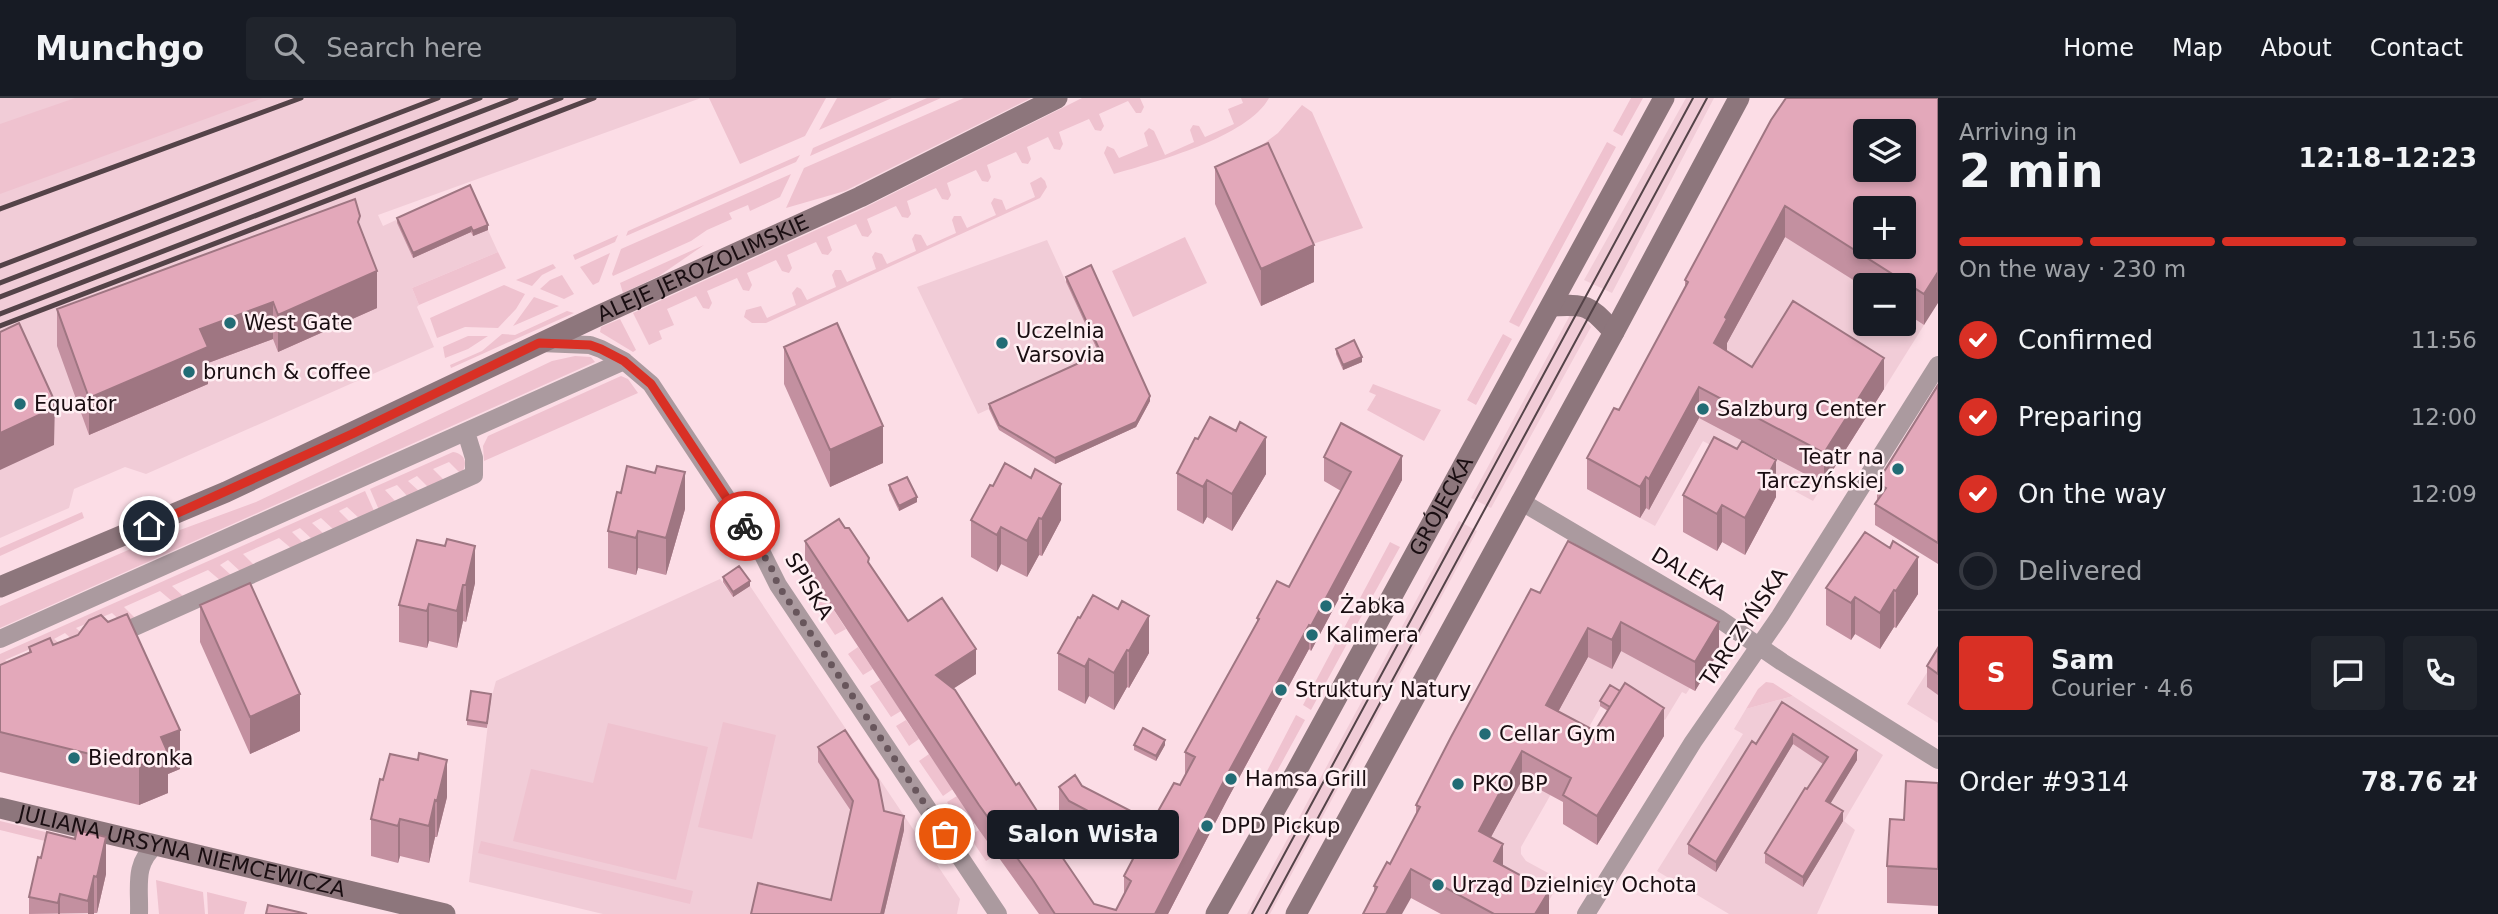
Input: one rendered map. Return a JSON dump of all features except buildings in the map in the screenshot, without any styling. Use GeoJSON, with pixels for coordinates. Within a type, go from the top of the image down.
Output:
{"type":"FeatureCollection","features":[{"type":"Feature","properties":{"kind":"main road","name":"ALEJE JEROZOLIMSKIE"},"geometry":{"type":"LineString","coordinates":[[0,587],[226,492],[539,343],[860,197],[1056,98]]}},
{"type":"Feature","properties":{"kind":"main road","name":"GRÓJECKA"},"geometry":{"type":"LineString","coordinates":[[1216,914],[1664,98]]}},
{"type":"Feature","properties":{"kind":"main road"},"geometry":{"type":"LineString","coordinates":[[1296,914],[1739,98]]}},
{"type":"Feature","properties":{"kind":"main road"},"geometry":{"type":"LineString","coordinates":[[1551,306],[1581,304],[1593,309],[1614,332]]}},
{"type":"Feature","properties":{"kind":"main road","name":"JULIANA URSYNA NIEMCEWICZA"},"geometry":{"type":"LineString","coordinates":[[0,808],[441,914]]}},
{"type":"Feature","properties":{"kind":"street","name":"SPISKA"},"geometry":{"type":"LineString","coordinates":[[539,343],[590,345],[624,361],[651,384],[759,547],[778,585],[998,914]]}},
{"type":"Feature","properties":{"kind":"street"},"geometry":{"type":"LineString","coordinates":[[0,639],[624,361]]}},
{"type":"Feature","properties":{"kind":"street","name":"TARCZYŃSKA"},"geometry":{"type":"LineString","coordinates":[[1586,914],[1693,742],[1780,617],[1938,365]]}},
{"type":"Feature","properties":{"kind":"street"},"geometry":{"type":"LineString","coordinates":[[99,643],[474,475],[474,458],[466,432]]}},
{"type":"Feature","properties":{"kind":"street","name":"DALEKA"},"geometry":{"type":"LineString","coordinates":[[1520,501],[1718,618],[1938,760]]}},
{"type":"Feature","properties":{"kind":"street"},"geometry":{"type":"LineString","coordinates":[[139,914],[139,868],[145,853],[156,845]]}},
{"type":"Feature","properties":{"kind":"shaded area"},"geometry":{"type":"Polygon","coordinates":[[[0,98],[701,98],[378,215],[383,226],[468,187],[498,252],[412,288],[434,347],[146,474],[125,467],[74,489],[69,508],[0,538],[0,98]]]}},
{"type":"Feature","properties":{"kind":"shaded area"},"geometry":{"type":"Polygon","coordinates":[[[75,98],[263,98],[0,194],[0,124],[75,98]]]}},
{"type":"Feature","properties":{"kind":"shaded area"},"geometry":{"type":"Polygon","coordinates":[[[709,98],[826,98],[805,136],[740,164],[709,98]]]}},
{"type":"Feature","properties":{"kind":"shaded area"},"geometry":{"type":"Polygon","coordinates":[[[837,98],[892,98],[819,130],[837,98]]]}},
{"type":"Feature","properties":{"kind":"shaded area"},"geometry":{"type":"Polygon","coordinates":[[[927,98],[941,98],[810,156],[813,148],[927,98]]]}},
{"type":"Feature","properties":{"kind":"shaded area"},"geometry":{"type":"Polygon","coordinates":[[[964,98],[1031,98],[845,191],[786,208],[804,168],[964,98]]]}},
{"type":"Feature","properties":{"kind":"shaded area"},"geometry":{"type":"Polygon","coordinates":[[[1082,98],[1140,98],[1144,107],[1141,113],[1136,113],[1128,101],[1099,114],[1104,126],[1101,131],[1095,130],[1089,119],[1059,132],[1063,144],[1060,150],[1054,149],[1048,137],[1027,147],[1031,159],[1028,164],[1022,163],[1016,152],[987,165],[991,177],[988,182],[982,181],[976,170],[947,183],[951,195],[948,200],[942,199],[936,188],[907,201],[911,214],[908,218],[902,217],[896,206],[867,219],[872,232],[868,237],[862,236],[856,224],[827,237],[832,250],[828,255],[822,254],[816,242],[787,255],[792,268],[789,273],[782,271],[776,260],[747,273],[752,285],[749,291],[743,290],[737,278],[707,291],[712,303],[709,309],[703,308],[696,296],[667,309],[674,325],[659,331],[662,339],[649,345],[633,313],[858,211],[1082,98]]]}},
{"type":"Feature","properties":{"kind":"shaded area"},"geometry":{"type":"Polygon","coordinates":[[[1241,98],[1269,98],[1258,112],[1242,125],[1222,136],[1176,155],[1114,174],[1104,153],[1107,146],[1114,149],[1119,158],[1148,146],[1144,133],[1149,128],[1154,131],[1165,155],[1194,142],[1190,130],[1193,125],[1199,126],[1205,137],[1234,124],[1228,109],[1243,103],[1241,98]]]}},
{"type":"Feature","properties":{"kind":"shaded area"},"geometry":{"type":"Polygon","coordinates":[[[1631,98],[1643,98],[1622,136],[1613,131],[1631,98]]]}},
{"type":"Feature","properties":{"kind":"shaded area"},"geometry":{"type":"Polygon","coordinates":[[[1686,98],[1714,98],[1612,293],[1584,280],[1686,98]]]}},
{"type":"Feature","properties":{"kind":"shaded area"},"geometry":{"type":"Polygon","coordinates":[[[1938,98],[1938,243],[1916,256],[1916,196],[1853,196],[1853,259],[1911,259],[1887,273],[1853,273],[1853,336],[1916,336],[1916,320],[1924,325],[1884,389],[1757,379],[1727,382],[1842,454],[1813,501],[1703,441],[1655,526],[1587,489],[1745,185],[1853,136],[1853,182],[1916,182],[1916,119],[1891,119],[1938,98]]]}},
{"type":"Feature","properties":{"kind":"shaded area"},"geometry":{"type":"Polygon","coordinates":[[[1302,105],[1312,112],[1363,228],[1303,247],[1258,148],[1278,133],[1302,105]]]}},
{"type":"Feature","properties":{"kind":"shaded area"},"geometry":{"type":"Polygon","coordinates":[[[1607,142],[1616,147],[1519,327],[1509,322],[1607,142]]]}},
{"type":"Feature","properties":{"kind":"shaded area"},"geometry":{"type":"Polygon","coordinates":[[[800,155],[796,162],[626,236],[628,231],[800,155]]]}},
{"type":"Feature","properties":{"kind":"shaded area"},"geometry":{"type":"Polygon","coordinates":[[[791,174],[780,197],[750,211],[748,205],[729,213],[732,219],[707,230],[691,241],[613,276],[621,249],[791,174]]]}},
{"type":"Feature","properties":{"kind":"shaded area"},"geometry":{"type":"Polygon","coordinates":[[[1041,177],[1047,187],[1040,198],[766,323],[752,323],[744,317],[746,310],[761,306],[767,318],[796,305],[792,293],[797,287],[807,300],[836,287],[832,275],[835,270],[841,270],[847,282],[876,269],[872,257],[875,252],[882,254],[887,264],[916,251],[912,239],[915,234],[921,235],[927,246],[956,233],[952,220],[954,216],[961,216],[967,228],[996,215],[991,203],[994,198],[1002,200],[1006,210],[1035,197],[1030,183],[1041,177]]]}},
{"type":"Feature","properties":{"kind":"shaded area"},"geometry":{"type":"Polygon","coordinates":[[[618,235],[615,242],[575,260],[573,255],[618,235]]]}},
{"type":"Feature","properties":{"kind":"shaded area"},"geometry":{"type":"Polygon","coordinates":[[[1185,237],[1207,283],[1133,317],[1112,271],[1185,237]]]}},
{"type":"Feature","properties":{"kind":"shaded area"},"geometry":{"type":"Polygon","coordinates":[[[1047,240],[1101,359],[978,414],[917,287],[1047,240]]]}},
{"type":"Feature","properties":{"kind":"shaded area"},"geometry":{"type":"Polygon","coordinates":[[[704,245],[659,276],[623,293],[620,283],[704,245]]]}},
{"type":"Feature","properties":{"kind":"shaded area"},"geometry":{"type":"Polygon","coordinates":[[[498,252],[506,268],[419,305],[412,288],[498,252]]]}},
{"type":"Feature","properties":{"kind":"shaded area"},"geometry":{"type":"Polygon","coordinates":[[[610,253],[599,282],[593,285],[580,267],[610,253]]]}},
{"type":"Feature","properties":{"kind":"shaded area"},"geometry":{"type":"Polygon","coordinates":[[[553,264],[556,268],[542,275],[532,286],[516,280],[553,264]]]}},
{"type":"Feature","properties":{"kind":"shaded area"},"geometry":{"type":"Polygon","coordinates":[[[562,275],[574,294],[564,299],[540,289],[550,280],[562,275]]]}},
{"type":"Feature","properties":{"kind":"shaded area"},"geometry":{"type":"Polygon","coordinates":[[[504,285],[525,294],[516,309],[498,328],[465,327],[437,338],[430,318],[504,285]]]}},
{"type":"Feature","properties":{"kind":"shaded area"},"geometry":{"type":"Polygon","coordinates":[[[534,297],[559,306],[513,326],[534,297]]]}},
{"type":"Feature","properties":{"kind":"shaded area"},"geometry":{"type":"Polygon","coordinates":[[[567,311],[574,313],[451,368],[450,365],[482,351],[502,334],[515,335],[567,311]]]}},
{"type":"Feature","properties":{"kind":"shaded area"},"geometry":{"type":"Polygon","coordinates":[[[1570,315],[1584,317],[1591,327],[1491,508],[1471,498],[1570,315]]]}},
{"type":"Feature","properties":{"kind":"shaded area"},"geometry":{"type":"Polygon","coordinates":[[[620,319],[636,350],[633,352],[600,332],[601,327],[620,319]]]}},
{"type":"Feature","properties":{"kind":"shaded area"},"geometry":{"type":"Polygon","coordinates":[[[1503,334],[1512,339],[1476,405],[1467,400],[1503,334]]]}},
{"type":"Feature","properties":{"kind":"shaded area"},"geometry":{"type":"Polygon","coordinates":[[[468,336],[488,336],[468,349],[445,358],[443,347],[468,336]]]}},
{"type":"Feature","properties":{"kind":"shaded area"},"geometry":{"type":"Polygon","coordinates":[[[575,356],[591,357],[595,362],[0,628],[0,606],[142,544],[256,502],[552,361],[575,356]]]}},
{"type":"Feature","properties":{"kind":"shaded area"},"geometry":{"type":"Polygon","coordinates":[[[621,376],[628,379],[638,393],[484,461],[483,446],[488,436],[621,376]]]}},
{"type":"Feature","properties":{"kind":"shaded area"},"geometry":{"type":"Polygon","coordinates":[[[1373,384],[1441,410],[1424,441],[1367,410],[1376,395],[1369,392],[1373,384]]]}},
{"type":"Feature","properties":{"kind":"shaded area"},"geometry":{"type":"Polygon","coordinates":[[[453,452],[463,457],[465,467],[461,474],[449,462],[433,469],[445,481],[429,488],[417,476],[408,481],[420,492],[409,498],[397,485],[385,490],[397,503],[379,510],[370,489],[453,452]]]}},
{"type":"Feature","properties":{"kind":"shaded area"},"geometry":{"type":"Polygon","coordinates":[[[365,491],[375,513],[360,519],[347,507],[339,511],[351,523],[334,530],[321,518],[312,523],[325,535],[313,540],[300,528],[292,532],[304,544],[292,549],[279,538],[243,554],[255,566],[241,572],[228,560],[220,565],[232,576],[221,581],[208,570],[172,586],[184,597],[173,602],[160,591],[124,607],[136,619],[124,624],[112,613],[76,628],[89,640],[78,645],[65,633],[54,639],[67,649],[37,646],[5,660],[20,670],[0,670],[0,654],[365,491]]]}},
{"type":"Feature","properties":{"kind":"shaded area"},"geometry":{"type":"Polygon","coordinates":[[[82,512],[84,518],[0,556],[0,548],[82,512]]]}},
{"type":"Feature","properties":{"kind":"shaded area"},"geometry":{"type":"Polygon","coordinates":[[[1459,521],[1477,531],[1270,914],[1247,914],[1459,521]]]}},
{"type":"Feature","properties":{"kind":"shaded area"},"geometry":{"type":"Polygon","coordinates":[[[1390,542],[1400,547],[1351,635],[1343,630],[1390,542]]]}},
{"type":"Feature","properties":{"kind":"shaded area"},"geometry":{"type":"Polygon","coordinates":[[[720,579],[733,597],[750,586],[960,899],[957,914],[603,914],[469,882],[491,699],[496,681],[720,579]]]}},
{"type":"Feature","properties":{"kind":"shaded area"},"geometry":{"type":"Polygon","coordinates":[[[826,598],[846,629],[835,635],[815,605],[826,598]]]}},
{"type":"Feature","properties":{"kind":"shaded area"},"geometry":{"type":"Polygon","coordinates":[[[1531,618],[1719,651],[1695,691],[1690,688],[1686,694],[1682,692],[1665,720],[1610,690],[1521,847],[1521,854],[1526,861],[1561,880],[1541,914],[1441,914],[1393,888],[1531,618]]]}},
{"type":"Feature","properties":{"kind":"shaded area"},"geometry":{"type":"Polygon","coordinates":[[[1339,637],[1348,642],[1311,710],[1303,705],[1339,637]]]}},
{"type":"Feature","properties":{"kind":"shaded area"},"geometry":{"type":"Polygon","coordinates":[[[858,647],[873,669],[863,675],[848,654],[858,647]]]}},
{"type":"Feature","properties":{"kind":"shaded area"},"geometry":{"type":"Polygon","coordinates":[[[1938,655],[1938,723],[1907,704],[1938,655]]]}},
{"type":"Feature","properties":{"kind":"shaded area"},"geometry":{"type":"Polygon","coordinates":[[[880,680],[901,711],[891,717],[870,686],[880,680]]]}},
{"type":"Feature","properties":{"kind":"shaded area"},"geometry":{"type":"Polygon","coordinates":[[[1766,682],[1773,683],[1793,696],[1746,709],[1758,689],[1766,682]]]}},
{"type":"Feature","properties":{"kind":"shaded area"},"geometry":{"type":"Polygon","coordinates":[[[1793,696],[1883,755],[1844,821],[1855,830],[1817,914],[1729,914],[1657,871],[1743,734],[1734,729],[1746,709],[1793,696]]]}},
{"type":"Feature","properties":{"kind":"shaded area"},"geometry":{"type":"Polygon","coordinates":[[[1296,715],[1305,720],[1275,775],[1266,773],[1296,715]]]}},
{"type":"Feature","properties":{"kind":"shaded area"},"geometry":{"type":"Polygon","coordinates":[[[906,720],[919,739],[909,746],[896,726],[906,720]]]}},
{"type":"Feature","properties":{"kind":"shaded area"},"geometry":{"type":"Polygon","coordinates":[[[723,722],[776,735],[752,839],[698,827],[723,722]]]}},
{"type":"Feature","properties":{"kind":"shaded area"},"geometry":{"type":"Polygon","coordinates":[[[608,723],[708,747],[676,880],[513,841],[531,769],[593,783],[608,723]]]}},
{"type":"Feature","properties":{"kind":"shaded area"},"geometry":{"type":"Polygon","coordinates":[[[929,754],[953,789],[943,796],[919,761],[929,754]]]}},
{"type":"Feature","properties":{"kind":"shaded area"},"geometry":{"type":"Polygon","coordinates":[[[957,796],[975,823],[965,830],[947,802],[957,796]]]}},
{"type":"Feature","properties":{"kind":"shaded area"},"geometry":{"type":"Polygon","coordinates":[[[0,821],[103,846],[98,854],[0,830],[0,821]]]}},
{"type":"Feature","properties":{"kind":"shaded area"},"geometry":{"type":"Polygon","coordinates":[[[979,830],[997,854],[986,861],[969,836],[979,830]]]}},
{"type":"Feature","properties":{"kind":"shaded area"},"geometry":{"type":"Polygon","coordinates":[[[481,841],[693,891],[690,904],[478,853],[481,841]]]}},
{"type":"Feature","properties":{"kind":"shaded area"},"geometry":{"type":"Polygon","coordinates":[[[156,880],[203,892],[205,914],[159,914],[156,880]]]}},
{"type":"Feature","properties":{"kind":"shaded area"},"geometry":{"type":"Polygon","coordinates":[[[207,892],[247,902],[244,914],[208,914],[207,892]]]}},
{"type":"Feature","properties":{"kind":"tram line"},"geometry":{"type":"LineString","coordinates":[[1252,914],[1693,98]]}},
{"type":"Feature","properties":{"kind":"tram line"},"geometry":{"type":"LineString","coordinates":[[1266,914],[1707,98]]}},
{"type":"Feature","properties":{"kind":"railway"},"geometry":{"type":"LineString","coordinates":[[0,209],[301,98]]}},
{"type":"Feature","properties":{"kind":"railway"},"geometry":{"type":"LineString","coordinates":[[0,266],[438,98]]}},
{"type":"Feature","properties":{"kind":"railway"},"geometry":{"type":"LineString","coordinates":[[0,283],[480,98]]}},
{"type":"Feature","properties":{"kind":"railway"},"geometry":{"type":"LineString","coordinates":[[0,297],[516,98]]}},
{"type":"Feature","properties":{"kind":"railway"},"geometry":{"type":"LineString","coordinates":[[0,314],[561,98]]}},
{"type":"Feature","properties":{"kind":"railway"},"geometry":{"type":"LineString","coordinates":[[0,326],[594,98]]}},
{"type":"Feature","properties":{"kind":"way so far"},"geometry":{"type":"LineString","coordinates":[[745,526],[771,567],[778,585],[945,834]]}},
{"type":"Feature","properties":{"kind":"place","name":"West Gate"},"geometry":{"type":"Point","coordinates":[230,323]}},
{"type":"Feature","properties":{"kind":"place","name":"Uczelnia Varsovia"},"geometry":{"type":"Point","coordinates":[1002,343]}},
{"type":"Feature","properties":{"kind":"place","name":"brunch & coffee"},"geometry":{"type":"Point","coordinates":[189,372]}},
{"type":"Feature","properties":{"kind":"place","name":"Equator"},"geometry":{"type":"Point","coordinates":[20,404]}},
{"type":"Feature","properties":{"kind":"place","name":"Salzburg Center"},"geometry":{"type":"Point","coordinates":[1703,409]}},
{"type":"Feature","properties":{"kind":"place","name":"Teatr na Tarczyńskiej"},"geometry":{"type":"Point","coordinates":[1898,469]}},
{"type":"Feature","properties":{"kind":"place","name":"Żabka"},"geometry":{"type":"Point","coordinates":[1326,606]}},
{"type":"Feature","properties":{"kind":"place","name":"Kalimera"},"geometry":{"type":"Point","coordinates":[1312,635]}},
{"type":"Feature","properties":{"kind":"place","name":"Struktury Natury"},"geometry":{"type":"Point","coordinates":[1281,690]}},
{"type":"Feature","properties":{"kind":"place","name":"Cellar Gym"},"geometry":{"type":"Point","coordinates":[1485,734]}},
{"type":"Feature","properties":{"kind":"place","name":"Biedronka"},"geometry":{"type":"Point","coordinates":[74,758]}},
{"type":"Feature","properties":{"kind":"place","name":"Hamsa Grill"},"geometry":{"type":"Point","coordinates":[1231,779]}},
{"type":"Feature","properties":{"kind":"place","name":"PKO BP"},"geometry":{"type":"Point","coordinates":[1458,784]}},
{"type":"Feature","properties":{"kind":"place","name":"DPD Pickup"},"geometry":{"type":"Point","coordinates":[1207,826]}},
{"type":"Feature","properties":{"kind":"place","name":"Salon Wisła"},"geometry":{"type":"Point","coordinates":[945,834]}},
{"type":"Feature","properties":{"kind":"place","name":"Urząd Dzielnicy Ochota"},"geometry":{"type":"Point","coordinates":[1438,885]}},
{"type":"Feature","properties":{"kind":"route"},"geometry":{"type":"LineString","coordinates":[[149,526],[352,434],[539,343],[590,345],[601,349],[624,361],[651,384],[745,526]]}}]}
